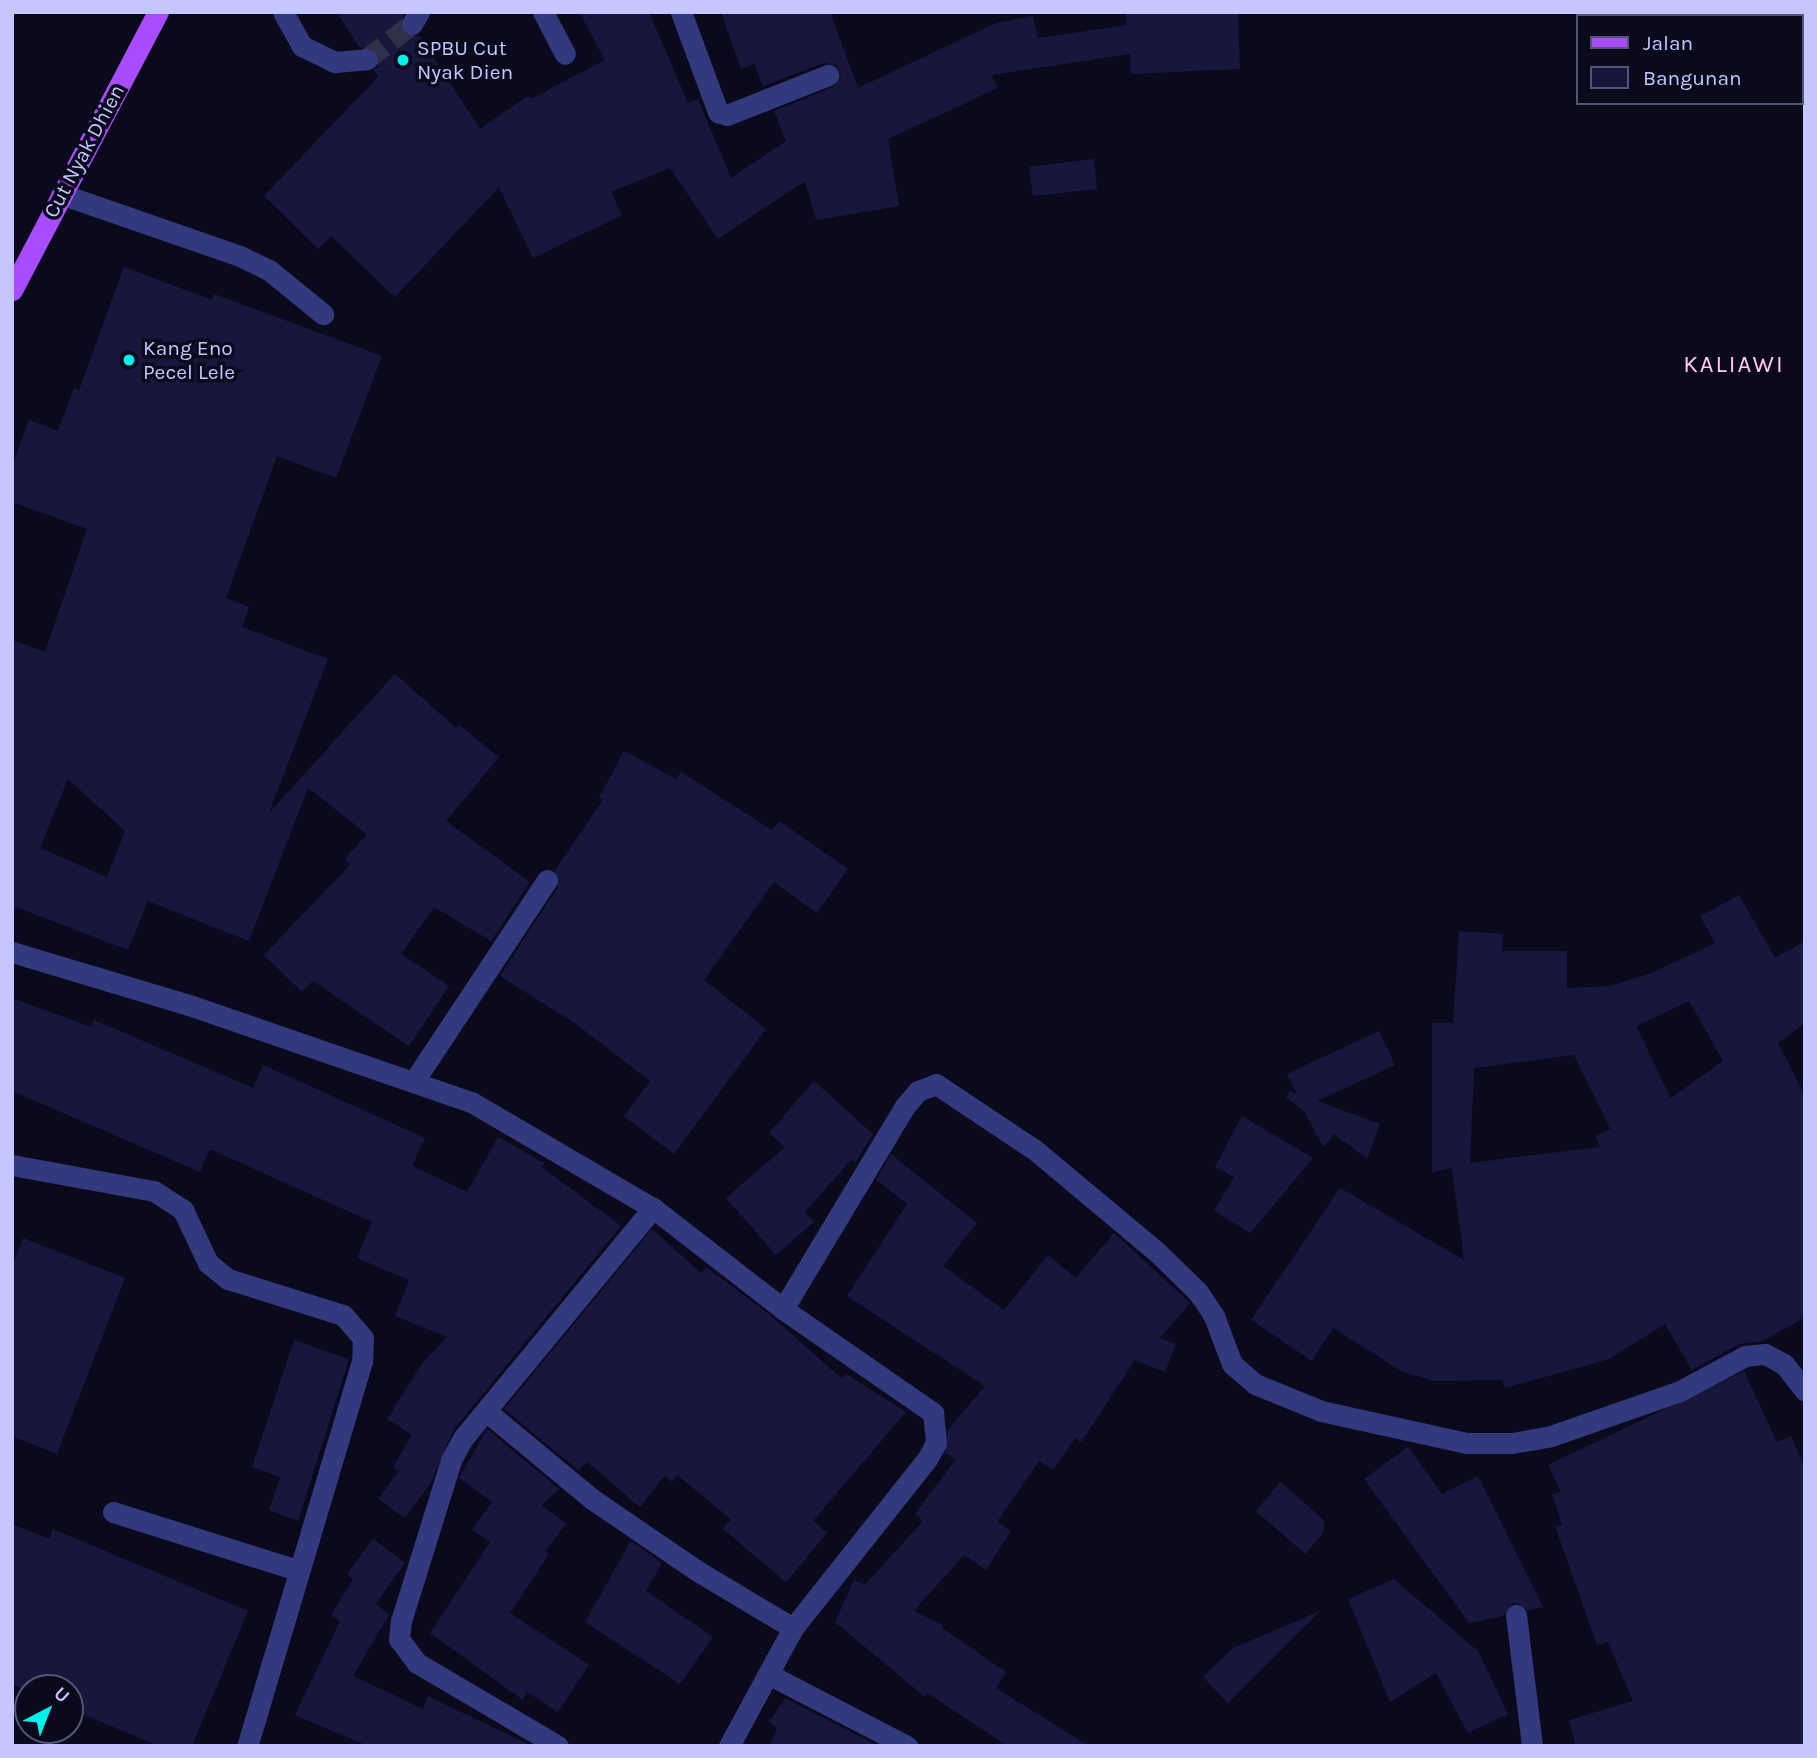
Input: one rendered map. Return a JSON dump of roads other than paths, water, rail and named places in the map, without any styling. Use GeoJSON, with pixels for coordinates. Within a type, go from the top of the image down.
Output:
{"type":"FeatureCollection","features":[{"type":"Feature","properties":{"kind":"main road","name":"Cut Nyak Dhien"},"geometry":{"type":"LineString","coordinates":[[12,290],[158,12]]}},
{"type":"Feature","properties":{"kind":"street"},"geometry":{"type":"LineString","coordinates":[[283,12],[302,47],[335,62],[366,59]]}},
{"type":"Feature","properties":{"kind":"street"},"geometry":{"type":"LineString","coordinates":[[544,12],[565,54]]}},
{"type":"Feature","properties":{"kind":"street"},"geometry":{"type":"LineString","coordinates":[[681,12],[718,111],[727,115],[828,75]]}},
{"type":"Feature","properties":{"kind":"street"},"geometry":{"type":"LineString","coordinates":[[61,194],[240,256],[268,271],[323,314]]}},
{"type":"Feature","properties":{"kind":"street"},"geometry":{"type":"LineString","coordinates":[[414,1081],[547,880]]}},
{"type":"Feature","properties":{"kind":"street"},"geometry":{"type":"LineString","coordinates":[[12,952],[81,970],[473,1103],[653,1208],[783,1309],[933,1413],[937,1427],[927,1459],[793,1628],[729,1746]]}},
{"type":"Feature","properties":{"kind":"street"},"geometry":{"type":"LineString","coordinates":[[783,1309],[905,1106],[918,1091],[936,1084],[1035,1150],[1158,1253],[1198,1292],[1214,1316],[1232,1364],[1255,1384],[1321,1410],[1467,1443],[1512,1443],[1577,1427],[1680,1391],[1745,1356],[1765,1354],[1784,1364],[1805,1391]]}},
{"type":"Feature","properties":{"kind":"street"},"geometry":{"type":"LineString","coordinates":[[12,1165],[154,1191],[183,1210],[208,1263],[228,1279],[343,1315],[363,1338],[362,1361],[297,1570],[247,1746]]}},
{"type":"Feature","properties":{"kind":"street"},"geometry":{"type":"LineString","coordinates":[[558,1746],[417,1663],[399,1639],[451,1460],[486,1411],[653,1208]]}},
{"type":"Feature","properties":{"kind":"street"},"geometry":{"type":"LineString","coordinates":[[486,1411],[592,1499],[793,1628]]}},
{"type":"Feature","properties":{"kind":"street"},"geometry":{"type":"LineString","coordinates":[[113,1512],[297,1570]]}},
{"type":"Feature","properties":{"kind":"street"},"geometry":{"type":"LineString","coordinates":[[1516,1615],[1532,1746]]}},
{"type":"Feature","properties":{"kind":"street"},"geometry":{"type":"LineString","coordinates":[[768,1674],[902,1745]]}},
{"type":"Feature","properties":{"kind":"tunnel"},"geometry":{"type":"LineString","coordinates":[[367,59],[412,24]]}},
{"type":"Feature","properties":{"kind":"place","name":"SPBU Cut Nyak Dien"},"geometry":{"type":"Point","coordinates":[403,60]}},
{"type":"Feature","properties":{"kind":"place","name":"Kang Eno Pecel Lele"},"geometry":{"type":"Point","coordinates":[129,360]}},
{"type":"Feature","properties":{"kind":"district","name":"KALIAWI"},"geometry":{"type":"Point","coordinates":[1734,365]}}]}
